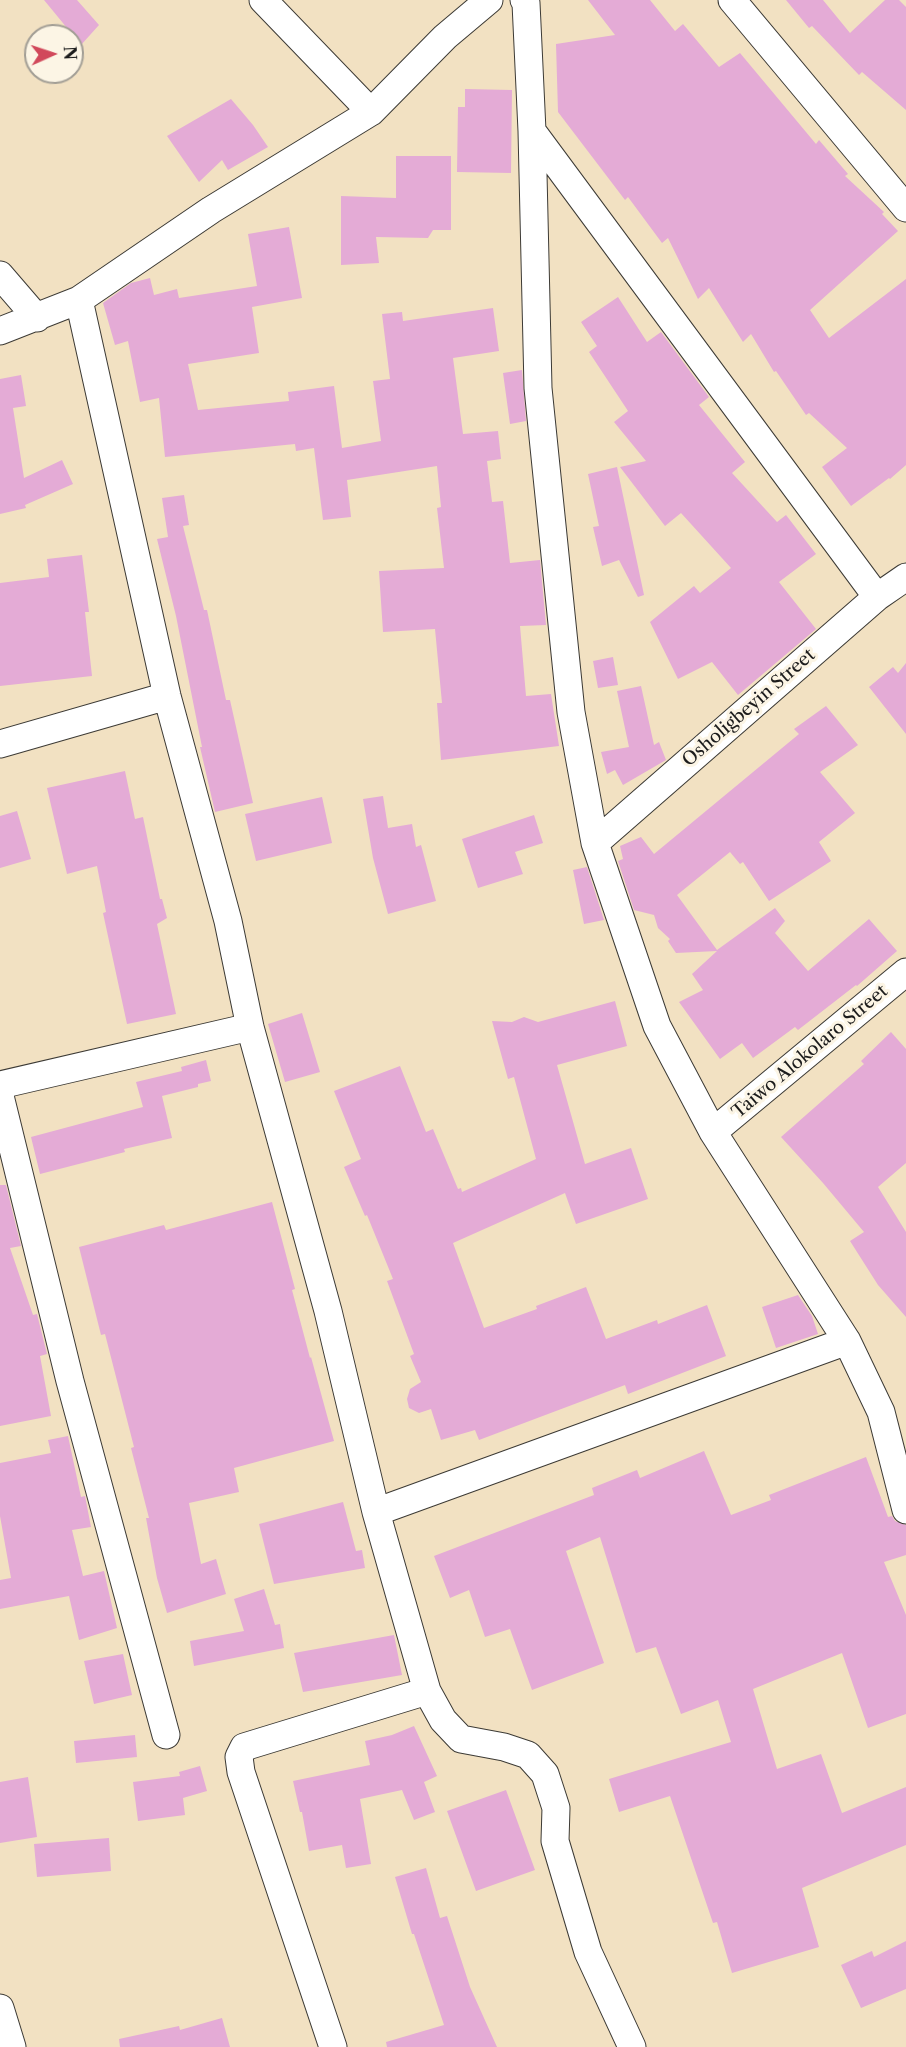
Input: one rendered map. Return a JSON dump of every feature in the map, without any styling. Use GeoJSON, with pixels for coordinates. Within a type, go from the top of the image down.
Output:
{"type":"FeatureCollection","features":[{"type":"Feature","properties":{"kind":"street"},"geometry":{"type":"LineString","coordinates":[[263,0],[371,112]]}},
{"type":"Feature","properties":{"kind":"street"},"geometry":{"type":"LineString","coordinates":[[0,331],[79,300],[211,210],[371,112],[444,37],[489,0]]}},
{"type":"Feature","properties":{"kind":"street"},"geometry":{"type":"LineString","coordinates":[[524,0],[532,131],[538,388],[571,712],[595,843],[657,1026],[713,1132],[847,1341],[880,1412],[906,1510]]}},
{"type":"Feature","properties":{"kind":"street"},"geometry":{"type":"LineString","coordinates":[[732,0],[906,208]]}},
{"type":"Feature","properties":{"kind":"street"},"geometry":{"type":"LineString","coordinates":[[532,131],[877,597]]}},
{"type":"Feature","properties":{"kind":"street"},"geometry":{"type":"LineString","coordinates":[[0,275],[37,318]]}},
{"type":"Feature","properties":{"kind":"street"},"geometry":{"type":"LineString","coordinates":[[79,300],[167,696],[228,921],[250,1027],[328,1311],[376,1512],[427,1691],[443,1720],[461,1739],[504,1747],[528,1755],[544,1774],[556,1809],[555,1841],[588,1952],[632,2047]]}},
{"type":"Feature","properties":{"kind":"street","name":"Osholigbeyin Street"},"geometry":{"type":"LineString","coordinates":[[595,843],[877,597],[906,577]]}},
{"type":"Feature","properties":{"kind":"street"},"geometry":{"type":"LineString","coordinates":[[0,744],[167,696]]}},
{"type":"Feature","properties":{"kind":"street","name":"Taiwo Alokolaro Street"},"geometry":{"type":"LineString","coordinates":[[713,1132],[906,972]]}},
{"type":"Feature","properties":{"kind":"street"},"geometry":{"type":"LineString","coordinates":[[0,1085],[250,1027]]}},
{"type":"Feature","properties":{"kind":"street"},"geometry":{"type":"LineString","coordinates":[[0,1096],[70,1381],[166,1735]]}},
{"type":"Feature","properties":{"kind":"street"},"geometry":{"type":"LineString","coordinates":[[376,1512],[847,1341]]}},
{"type":"Feature","properties":{"kind":"street"},"geometry":{"type":"LineString","coordinates":[[333,2047],[241,1772],[239,1757],[244,1747],[427,1691]]}},
{"type":"Feature","properties":{"kind":"street"},"geometry":{"type":"LineString","coordinates":[[0,2008],[12,2047]]}},
{"type":"Feature","properties":{"kind":"building"},"geometry":{"type":"Polygon","coordinates":[[[44,0],[77,0],[99,25],[84,42],[84,24],[64,24],[44,0]]]}},
{"type":"Feature","properties":{"kind":"building"},"geometry":{"type":"Polygon","coordinates":[[[588,0],[650,0],[675,31],[683,24],[719,67],[740,53],[816,144],[819,140],[848,174],[845,176],[884,212],[882,214],[898,231],[810,310],[829,338],[906,279],[906,465],[851,506],[822,467],[847,448],[809,413],[806,415],[776,371],[774,372],[751,334],[743,342],[709,288],[698,299],[668,238],[662,243],[628,197],[625,200],[558,112],[556,44],[615,35],[588,0]]]}},
{"type":"Feature","properties":{"kind":"building"},"geometry":{"type":"Polygon","coordinates":[[[786,0],[823,0],[850,33],[885,0],[899,0],[906,7],[906,110],[862,72],[859,75],[812,26],[809,28],[786,0]]]}},
{"type":"Feature","properties":{"kind":"building"},"geometry":{"type":"Polygon","coordinates":[[[465,89],[512,90],[511,173],[457,172],[458,107],[465,107],[465,89]]]}},
{"type":"Feature","properties":{"kind":"building"},"geometry":{"type":"Polygon","coordinates":[[[231,99],[268,147],[228,170],[222,160],[199,182],[167,136],[231,99]]]}},
{"type":"Feature","properties":{"kind":"building"},"geometry":{"type":"Polygon","coordinates":[[[396,156],[451,156],[451,230],[433,230],[428,238],[376,237],[379,263],[341,265],[341,196],[396,198],[396,156]]]}},
{"type":"Feature","properties":{"kind":"building"},"geometry":{"type":"Polygon","coordinates":[[[289,227],[302,298],[252,307],[259,353],[188,364],[198,410],[289,401],[288,392],[334,386],[342,448],[381,441],[373,381],[390,379],[382,314],[402,312],[403,321],[493,308],[499,351],[453,358],[463,434],[498,431],[501,459],[487,461],[492,502],[503,501],[510,563],[540,560],[546,625],[520,626],[526,696],[551,694],[559,746],[441,760],[437,703],[442,703],[435,629],[383,632],[379,571],[444,568],[437,508],[441,507],[437,466],[347,480],[351,517],[323,520],[314,448],[296,451],[295,444],[165,457],[159,398],[140,402],[128,341],[115,345],[103,303],[131,283],[150,278],[154,295],[177,289],[179,298],[257,286],[248,234],[289,227]]]}},
{"type":"Feature","properties":{"kind":"building"},"geometry":{"type":"Polygon","coordinates":[[[618,297],[647,342],[661,332],[709,397],[699,405],[745,462],[732,473],[777,522],[786,515],[816,554],[779,582],[816,629],[738,695],[712,662],[678,679],[650,622],[694,586],[700,593],[731,568],[681,513],[665,526],[620,467],[646,461],[614,422],[628,411],[589,352],[597,346],[581,322],[618,297]]]}},
{"type":"Feature","properties":{"kind":"building"},"geometry":{"type":"Polygon","coordinates":[[[522,370],[526,421],[510,424],[503,373],[522,370]]]}},
{"type":"Feature","properties":{"kind":"building"},"geometry":{"type":"Polygon","coordinates":[[[21,375],[26,406],[13,408],[24,478],[62,460],[73,484],[25,505],[26,508],[0,514],[0,379],[21,375]]]}},
{"type":"Feature","properties":{"kind":"building"},"geometry":{"type":"Polygon","coordinates":[[[617,467],[644,595],[638,597],[619,560],[602,566],[593,527],[599,526],[588,474],[617,467]]]}},
{"type":"Feature","properties":{"kind":"building"},"geometry":{"type":"Polygon","coordinates":[[[184,495],[189,525],[183,526],[204,610],[207,610],[226,700],[230,700],[253,803],[215,812],[200,747],[202,747],[176,616],[157,539],[168,537],[162,498],[184,495]]]}},
{"type":"Feature","properties":{"kind":"building"},"geometry":{"type":"Polygon","coordinates":[[[82,555],[89,612],[85,612],[92,676],[0,686],[0,583],[49,577],[47,559],[82,555]]]}},
{"type":"Feature","properties":{"kind":"building"},"geometry":{"type":"Polygon","coordinates":[[[613,657],[618,685],[598,688],[593,661],[613,657]]]}},
{"type":"Feature","properties":{"kind":"building"},"geometry":{"type":"Polygon","coordinates":[[[906,663],[906,734],[869,687],[893,667],[898,673],[906,663]]]}},
{"type":"Feature","properties":{"kind":"building"},"geometry":{"type":"Polygon","coordinates":[[[641,686],[654,745],[659,742],[666,760],[623,785],[615,770],[607,774],[601,752],[629,747],[617,691],[641,686]]]}},
{"type":"Feature","properties":{"kind":"building"},"geometry":{"type":"Polygon","coordinates":[[[826,706],[858,745],[820,772],[855,813],[819,842],[831,861],[769,901],[743,862],[740,864],[730,852],[677,895],[717,950],[775,908],[785,921],[775,933],[808,971],[869,919],[897,951],[857,986],[798,1030],[795,1027],[753,1058],[742,1043],[720,1059],[679,1002],[703,990],[692,974],[717,951],[676,953],[668,941],[670,939],[658,928],[654,915],[634,910],[618,861],[623,859],[620,846],[641,837],[654,854],[799,734],[794,729],[826,706]]]}},
{"type":"Feature","properties":{"kind":"building"},"geometry":{"type":"Polygon","coordinates":[[[125,771],[135,819],[143,817],[160,899],[162,899],[167,918],[157,924],[176,1014],[127,1024],[103,913],[106,912],[97,866],[67,874],[47,788],[125,771]]]}},
{"type":"Feature","properties":{"kind":"building"},"geometry":{"type":"Polygon","coordinates":[[[383,796],[388,828],[412,824],[416,847],[421,845],[436,901],[388,914],[373,858],[363,799],[383,796]]]}},
{"type":"Feature","properties":{"kind":"building"},"geometry":{"type":"Polygon","coordinates":[[[322,797],[332,843],[256,861],[245,814],[322,797]]]}},
{"type":"Feature","properties":{"kind":"building"},"geometry":{"type":"Polygon","coordinates":[[[17,811],[31,859],[0,868],[0,816],[17,811]]]}},
{"type":"Feature","properties":{"kind":"building"},"geometry":{"type":"Polygon","coordinates":[[[534,815],[543,843],[515,852],[523,874],[478,888],[462,839],[534,815]]]}},
{"type":"Feature","properties":{"kind":"building"},"geometry":{"type":"Polygon","coordinates":[[[587,867],[604,920],[584,924],[573,870],[587,867]]]}},
{"type":"Feature","properties":{"kind":"building"},"geometry":{"type":"Polygon","coordinates":[[[615,1001],[627,1046],[557,1065],[585,1164],[631,1148],[648,1199],[576,1224],[565,1193],[453,1243],[484,1328],[537,1309],[536,1306],[586,1287],[606,1339],[657,1320],[658,1324],[707,1305],[726,1356],[628,1394],[625,1385],[479,1440],[475,1430],[441,1440],[431,1409],[419,1413],[409,1408],[407,1399],[410,1389],[421,1382],[410,1356],[414,1354],[387,1281],[393,1279],[367,1215],[365,1216],[344,1167],[361,1159],[334,1091],[400,1066],[426,1132],[433,1129],[458,1189],[461,1188],[462,1192],[536,1159],[514,1077],[508,1079],[492,1021],[512,1022],[524,1017],[538,1022],[615,1001]]]}},
{"type":"Feature","properties":{"kind":"building"},"geometry":{"type":"Polygon","coordinates":[[[302,1013],[320,1072],[285,1082],[268,1024],[302,1013]]]}},
{"type":"Feature","properties":{"kind":"building"},"geometry":{"type":"Polygon","coordinates":[[[891,1032],[906,1049],[906,1163],[878,1187],[906,1232],[906,1317],[878,1285],[850,1241],[864,1232],[781,1137],[864,1064],[861,1061],[891,1032]]]}},
{"type":"Feature","properties":{"kind":"building"},"geometry":{"type":"Polygon","coordinates":[[[206,1060],[211,1081],[198,1084],[198,1087],[162,1096],[172,1138],[124,1149],[125,1152],[40,1174],[31,1137],[143,1107],[136,1082],[182,1071],[181,1067],[206,1060]]]}},
{"type":"Feature","properties":{"kind":"building"},"geometry":{"type":"Polygon","coordinates":[[[0,1185],[6,1185],[21,1246],[10,1248],[33,1315],[37,1314],[47,1354],[40,1356],[51,1416],[0,1426],[0,1185]]]}},
{"type":"Feature","properties":{"kind":"building"},"geometry":{"type":"Polygon","coordinates":[[[272,1202],[295,1289],[292,1290],[334,1441],[234,1468],[239,1492],[189,1503],[201,1564],[216,1559],[226,1594],[167,1613],[157,1578],[146,1518],[149,1518],[131,1448],[134,1447],[105,1334],[101,1335],[79,1247],[164,1225],[166,1230],[272,1202]]]}},
{"type":"Feature","properties":{"kind":"building"},"geometry":{"type":"Polygon","coordinates":[[[798,1295],[812,1316],[818,1334],[776,1348],[762,1307],[798,1295]]]}},
{"type":"Feature","properties":{"kind":"building"},"geometry":{"type":"Polygon","coordinates":[[[68,1436],[81,1497],[85,1496],[91,1527],[72,1530],[83,1576],[104,1571],[117,1628],[79,1640],[69,1596],[0,1609],[0,1580],[11,1578],[0,1516],[0,1463],[51,1453],[48,1440],[68,1436]]]}},
{"type":"Feature","properties":{"kind":"building"},"geometry":{"type":"Polygon","coordinates":[[[704,1451],[731,1515],[771,1500],[769,1495],[866,1457],[888,1517],[892,1516],[895,1521],[906,1525],[906,1555],[884,1562],[906,1615],[906,1714],[868,1728],[842,1653],[753,1689],[777,1769],[821,1754],[842,1813],[906,1787],[906,1845],[802,1888],[819,1947],[732,1973],[717,1922],[713,1923],[670,1796],[619,1812],[609,1779],[731,1742],[718,1700],[681,1714],[656,1647],[636,1653],[600,1537],[566,1551],[604,1663],[532,1690],[510,1629],[485,1637],[469,1590],[450,1598],[434,1556],[594,1495],[592,1488],[637,1470],[640,1478],[704,1451]]]}},
{"type":"Feature","properties":{"kind":"building"},"geometry":{"type":"Polygon","coordinates":[[[343,1502],[356,1551],[362,1550],[365,1568],[274,1584],[259,1524],[343,1502]]]}},
{"type":"Feature","properties":{"kind":"building"},"geometry":{"type":"Polygon","coordinates":[[[264,1589],[275,1625],[280,1624],[284,1648],[194,1666],[190,1641],[244,1631],[234,1599],[264,1589]]]}},
{"type":"Feature","properties":{"kind":"building"},"geometry":{"type":"Polygon","coordinates":[[[394,1635],[402,1675],[303,1692],[294,1653],[394,1635]]]}},
{"type":"Feature","properties":{"kind":"building"},"geometry":{"type":"Polygon","coordinates":[[[123,1654],[132,1695],[94,1704],[84,1661],[123,1654]]]}},
{"type":"Feature","properties":{"kind":"building"},"geometry":{"type":"Polygon","coordinates":[[[414,1726],[437,1776],[424,1782],[435,1812],[414,1820],[402,1790],[360,1799],[371,1864],[346,1868],[342,1845],[309,1851],[302,1812],[300,1812],[293,1781],[370,1765],[365,1741],[392,1735],[414,1726]]]}},
{"type":"Feature","properties":{"kind":"building"},"geometry":{"type":"Polygon","coordinates":[[[135,1735],[137,1757],[76,1763],[74,1741],[135,1735]]]}},
{"type":"Feature","properties":{"kind":"building"},"geometry":{"type":"Polygon","coordinates":[[[200,1766],[207,1791],[183,1798],[185,1815],[138,1821],[133,1782],[180,1776],[179,1772],[200,1766]]]}},
{"type":"Feature","properties":{"kind":"building"},"geometry":{"type":"Polygon","coordinates":[[[28,1777],[37,1837],[0,1843],[0,1782],[28,1777]]]}},
{"type":"Feature","properties":{"kind":"building"},"geometry":{"type":"Polygon","coordinates":[[[506,1790],[535,1870],[476,1891],[447,1811],[506,1790]]]}},
{"type":"Feature","properties":{"kind":"building"},"geometry":{"type":"Polygon","coordinates":[[[109,1838],[111,1871],[37,1877],[34,1844],[109,1838]]]}},
{"type":"Feature","properties":{"kind":"building"},"geometry":{"type":"Polygon","coordinates":[[[426,1868],[440,1918],[447,1916],[470,1987],[497,2047],[387,2047],[386,2042],[444,2025],[395,1877],[426,1868]]]}},
{"type":"Feature","properties":{"kind":"building"},"geometry":{"type":"Polygon","coordinates":[[[906,1941],[906,1989],[861,2008],[841,1965],[872,1951],[874,1957],[906,1941]]]}},
{"type":"Feature","properties":{"kind":"building"},"geometry":{"type":"Polygon","coordinates":[[[222,2018],[230,2047],[120,2047],[119,2039],[179,2026],[180,2030],[222,2018]]]}}]}
